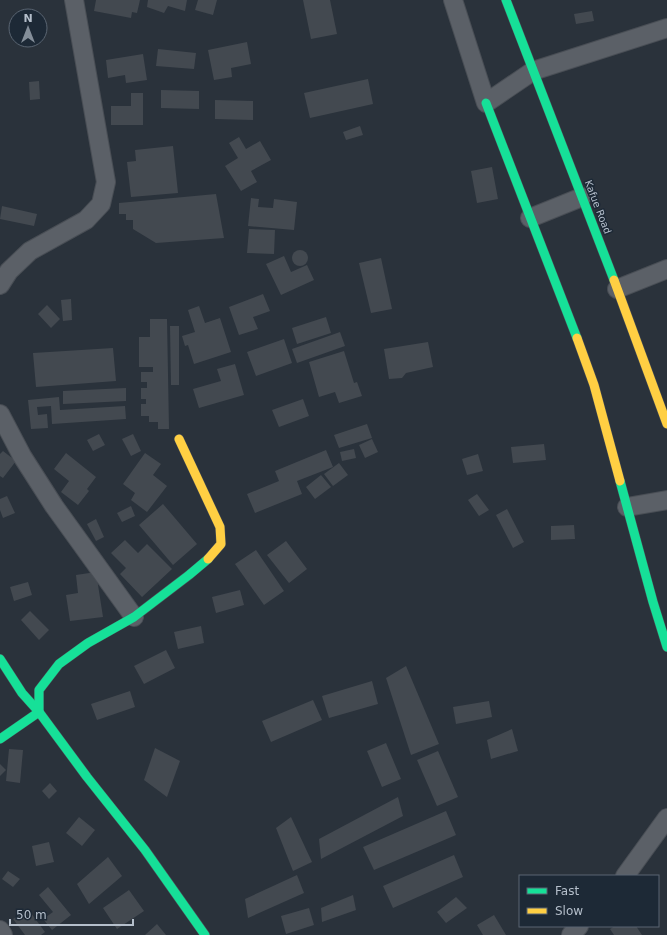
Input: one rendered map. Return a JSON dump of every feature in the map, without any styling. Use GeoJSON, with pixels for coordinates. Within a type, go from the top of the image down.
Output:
{"type":"FeatureCollection","features":[{"type":"Feature","properties":{"kind":"main road","name":"Kafue Road"},"geometry":{"type":"LineString","coordinates":[[506,0],[667,424]]}},
{"type":"Feature","properties":{"kind":"main road"},"geometry":{"type":"LineString","coordinates":[[486,103],[573,326],[594,385],[653,602],[667,647]]}},
{"type":"Feature","properties":{"kind":"main road"},"geometry":{"type":"LineString","coordinates":[[39,712],[39,690],[59,664],[88,642],[134,617],[190,575],[221,544],[220,527],[179,439]]}},
{"type":"Feature","properties":{"kind":"main road"},"geometry":{"type":"LineString","coordinates":[[0,659],[22,693],[39,712],[145,850],[205,935]]}},
{"type":"Feature","properties":{"kind":"main road"},"geometry":{"type":"LineString","coordinates":[[0,739],[39,712]]}},
{"type":"Feature","properties":{"kind":"street"},"geometry":{"type":"LineString","coordinates":[[0,285],[10,271],[30,251],[86,220],[101,204],[106,182],[74,0]]}},
{"type":"Feature","properties":{"kind":"street"},"geometry":{"type":"LineString","coordinates":[[453,0],[486,103],[533,72],[667,28]]}},
{"type":"Feature","properties":{"kind":"street"},"geometry":{"type":"LineString","coordinates":[[530,218],[582,197]]}},
{"type":"Feature","properties":{"kind":"street"},"geometry":{"type":"LineString","coordinates":[[617,289],[667,269]]}},
{"type":"Feature","properties":{"kind":"street"},"geometry":{"type":"LineString","coordinates":[[0,414],[22,456],[54,506],[134,617]]}},
{"type":"Feature","properties":{"kind":"street"},"geometry":{"type":"LineString","coordinates":[[627,507],[667,500]]}},
{"type":"Feature","properties":{"kind":"street"},"geometry":{"type":"LineString","coordinates":[[626,875],[667,818]]}},
{"type":"Feature","properties":{"kind":"street"},"geometry":{"type":"LineString","coordinates":[[571,935],[579,927]]}},
{"type":"Feature","properties":{"kind":"street"},"geometry":{"type":"LineString","coordinates":[[0,930],[3,935]]}},
{"type":"Feature","properties":{"kind":"building"},"geometry":{"type":"Polygon","coordinates":[[[96,0],[140,0],[137,13],[132,12],[131,18],[94,11],[96,0]]]}},
{"type":"Feature","properties":{"kind":"building"},"geometry":{"type":"Polygon","coordinates":[[[148,0],[187,0],[185,11],[168,6],[164,13],[147,7],[148,0]]]}},
{"type":"Feature","properties":{"kind":"building"},"geometry":{"type":"Polygon","coordinates":[[[198,0],[217,0],[213,15],[195,10],[198,0]]]}},
{"type":"Feature","properties":{"kind":"building"},"geometry":{"type":"Polygon","coordinates":[[[303,0],[330,0],[337,34],[311,39],[303,0]]]}},
{"type":"Feature","properties":{"kind":"building"},"geometry":{"type":"Polygon","coordinates":[[[592,11],[594,21],[576,24],[574,14],[592,11]]]}},
{"type":"Feature","properties":{"kind":"building"},"geometry":{"type":"Polygon","coordinates":[[[247,42],[251,64],[231,68],[232,77],[214,80],[208,50],[247,42]]]}},
{"type":"Feature","properties":{"kind":"building"},"geometry":{"type":"Polygon","coordinates":[[[158,49],[196,53],[194,69],[156,66],[158,49]]]}},
{"type":"Feature","properties":{"kind":"building"},"geometry":{"type":"Polygon","coordinates":[[[143,54],[147,80],[126,83],[125,75],[108,78],[106,60],[143,54]]]}},
{"type":"Feature","properties":{"kind":"building"},"geometry":{"type":"Polygon","coordinates":[[[368,79],[373,104],[310,118],[304,93],[368,79]]]}},
{"type":"Feature","properties":{"kind":"building"},"geometry":{"type":"Polygon","coordinates":[[[39,81],[40,99],[30,100],[29,82],[39,81]]]}},
{"type":"Feature","properties":{"kind":"building"},"geometry":{"type":"Polygon","coordinates":[[[161,90],[199,91],[199,109],[161,108],[161,90]]]}},
{"type":"Feature","properties":{"kind":"building"},"geometry":{"type":"Polygon","coordinates":[[[131,93],[143,93],[143,125],[111,125],[111,106],[131,106],[131,93]]]}},
{"type":"Feature","properties":{"kind":"building"},"geometry":{"type":"Polygon","coordinates":[[[215,100],[253,101],[253,120],[215,119],[215,100]]]}},
{"type":"Feature","properties":{"kind":"building"},"geometry":{"type":"Polygon","coordinates":[[[360,126],[363,135],[346,140],[343,132],[360,126]]]}},
{"type":"Feature","properties":{"kind":"building"},"geometry":{"type":"Polygon","coordinates":[[[239,137],[246,149],[260,141],[271,160],[251,171],[257,182],[241,191],[225,166],[238,158],[229,143],[239,137]]]}},
{"type":"Feature","properties":{"kind":"building"},"geometry":{"type":"Polygon","coordinates":[[[173,146],[178,193],[131,197],[127,162],[136,161],[135,150],[173,146]]]}},
{"type":"Feature","properties":{"kind":"building"},"geometry":{"type":"Polygon","coordinates":[[[492,167],[498,199],[477,203],[471,171],[492,167]]]}},
{"type":"Feature","properties":{"kind":"building"},"geometry":{"type":"Polygon","coordinates":[[[216,194],[224,238],[156,243],[133,229],[133,220],[126,220],[126,214],[119,214],[119,203],[216,194]]]}},
{"type":"Feature","properties":{"kind":"building"},"geometry":{"type":"Polygon","coordinates":[[[251,198],[259,199],[258,207],[273,208],[274,199],[297,202],[294,230],[248,226],[251,198]]]}},
{"type":"Feature","properties":{"kind":"building"},"geometry":{"type":"Polygon","coordinates":[[[2,206],[37,214],[34,226],[0,219],[2,206]]]}},
{"type":"Feature","properties":{"kind":"building"},"geometry":{"type":"Polygon","coordinates":[[[249,229],[275,230],[274,254],[247,253],[249,229]]]}},
{"type":"Feature","properties":{"kind":"building"},"geometry":{"type":"Polygon","coordinates":[[[300,250],[307,255],[308,258],[303,265],[300,266],[293,261],[292,258],[297,251],[300,250]]]}},
{"type":"Feature","properties":{"kind":"building"},"geometry":{"type":"Polygon","coordinates":[[[284,256],[291,272],[307,265],[314,280],[281,295],[266,264],[284,256]]]}},
{"type":"Feature","properties":{"kind":"building"},"geometry":{"type":"Polygon","coordinates":[[[381,258],[392,309],[371,313],[359,263],[381,258]]]}},
{"type":"Feature","properties":{"kind":"building"},"geometry":{"type":"Polygon","coordinates":[[[263,294],[270,311],[253,317],[258,329],[239,335],[229,307],[263,294]]]}},
{"type":"Feature","properties":{"kind":"building"},"geometry":{"type":"Polygon","coordinates":[[[71,299],[72,320],[63,321],[61,300],[71,299]]]}},
{"type":"Feature","properties":{"kind":"building"},"geometry":{"type":"Polygon","coordinates":[[[47,305],[60,319],[51,328],[38,314],[47,305]]]}},
{"type":"Feature","properties":{"kind":"building"},"geometry":{"type":"Polygon","coordinates":[[[199,306],[205,323],[220,318],[231,352],[194,364],[188,345],[185,346],[182,336],[195,332],[188,310],[199,306]]]}},
{"type":"Feature","properties":{"kind":"building"},"geometry":{"type":"Polygon","coordinates":[[[326,317],[331,333],[297,344],[292,328],[326,317]]]}},
{"type":"Feature","properties":{"kind":"building"},"geometry":{"type":"Polygon","coordinates":[[[150,319],[167,319],[169,429],[158,429],[158,422],[149,422],[149,416],[141,416],[141,404],[146,404],[146,399],[141,399],[141,388],[147,388],[147,382],[141,382],[141,372],[153,372],[153,367],[139,367],[139,337],[150,337],[150,319]]]}},
{"type":"Feature","properties":{"kind":"building"},"geometry":{"type":"Polygon","coordinates":[[[170,326],[179,326],[179,385],[171,385],[170,326]]]}},
{"type":"Feature","properties":{"kind":"building"},"geometry":{"type":"Polygon","coordinates":[[[340,332],[345,346],[297,363],[292,349],[340,332]]]}},
{"type":"Feature","properties":{"kind":"building"},"geometry":{"type":"Polygon","coordinates":[[[284,339],[292,363],[256,376],[247,352],[284,339]]]}},
{"type":"Feature","properties":{"kind":"building"},"geometry":{"type":"Polygon","coordinates":[[[428,342],[433,367],[406,373],[402,378],[389,379],[384,349],[428,342]]]}},
{"type":"Feature","properties":{"kind":"building"},"geometry":{"type":"Polygon","coordinates":[[[113,348],[116,381],[36,387],[33,353],[113,348]]]}},
{"type":"Feature","properties":{"kind":"building"},"geometry":{"type":"Polygon","coordinates":[[[344,351],[354,383],[357,382],[362,396],[339,403],[335,392],[319,397],[309,362],[344,351]]]}},
{"type":"Feature","properties":{"kind":"building"},"geometry":{"type":"Polygon","coordinates":[[[235,364],[244,395],[199,408],[193,389],[221,381],[217,369],[235,364]]]}},
{"type":"Feature","properties":{"kind":"building"},"geometry":{"type":"Polygon","coordinates":[[[126,388],[126,401],[63,404],[63,391],[126,388]]]}},
{"type":"Feature","properties":{"kind":"building"},"geometry":{"type":"Polygon","coordinates":[[[59,397],[60,410],[125,406],[126,419],[52,424],[51,406],[37,407],[38,415],[47,414],[48,428],[31,429],[28,400],[59,397]]]}},
{"type":"Feature","properties":{"kind":"building"},"geometry":{"type":"Polygon","coordinates":[[[303,399],[309,416],[279,427],[272,410],[303,399]]]}},
{"type":"Feature","properties":{"kind":"building"},"geometry":{"type":"Polygon","coordinates":[[[367,424],[372,438],[339,448],[334,435],[367,424]]]}},
{"type":"Feature","properties":{"kind":"building"},"geometry":{"type":"Polygon","coordinates":[[[99,434],[105,445],[93,451],[87,440],[99,434]]]}},
{"type":"Feature","properties":{"kind":"building"},"geometry":{"type":"Polygon","coordinates":[[[133,434],[141,451],[131,456],[122,439],[133,434]]]}},
{"type":"Feature","properties":{"kind":"building"},"geometry":{"type":"Polygon","coordinates":[[[372,439],[378,452],[365,458],[359,445],[372,439]]]}},
{"type":"Feature","properties":{"kind":"building"},"geometry":{"type":"Polygon","coordinates":[[[544,444],[546,460],[513,463],[511,447],[544,444]]]}},
{"type":"Feature","properties":{"kind":"building"},"geometry":{"type":"Polygon","coordinates":[[[354,449],[356,458],[342,461],[340,452],[354,449]]]}},
{"type":"Feature","properties":{"kind":"building"},"geometry":{"type":"Polygon","coordinates":[[[326,450],[333,467],[297,481],[302,494],[255,513],[247,494],[279,481],[275,471],[326,450]]]}},
{"type":"Feature","properties":{"kind":"building"},"geometry":{"type":"Polygon","coordinates":[[[3,451],[16,461],[3,478],[0,476],[0,454],[3,451]]]}},
{"type":"Feature","properties":{"kind":"building"},"geometry":{"type":"Polygon","coordinates":[[[66,453],[96,477],[87,489],[89,491],[78,505],[61,492],[69,481],[54,469],[66,453]]]}},
{"type":"Feature","properties":{"kind":"building"},"geometry":{"type":"Polygon","coordinates":[[[145,453],[161,464],[153,475],[167,486],[147,512],[131,500],[135,493],[123,484],[145,453]]]}},
{"type":"Feature","properties":{"kind":"building"},"geometry":{"type":"Polygon","coordinates":[[[478,454],[483,471],[467,475],[462,459],[478,454]]]}},
{"type":"Feature","properties":{"kind":"building"},"geometry":{"type":"Polygon","coordinates":[[[339,463],[348,475],[333,486],[324,474],[339,463]]]}},
{"type":"Feature","properties":{"kind":"building"},"geometry":{"type":"Polygon","coordinates":[[[321,475],[331,487],[315,499],[306,487],[321,475]]]}},
{"type":"Feature","properties":{"kind":"building"},"geometry":{"type":"Polygon","coordinates":[[[477,494],[489,510],[479,516],[468,500],[477,494]]]}},
{"type":"Feature","properties":{"kind":"building"},"geometry":{"type":"Polygon","coordinates":[[[7,496],[15,513],[3,518],[0,510],[0,499],[7,496]]]}},
{"type":"Feature","properties":{"kind":"building"},"geometry":{"type":"Polygon","coordinates":[[[163,504],[197,544],[173,565],[139,525],[163,504]]]}},
{"type":"Feature","properties":{"kind":"building"},"geometry":{"type":"Polygon","coordinates":[[[131,506],[135,516],[122,522],[117,513],[131,506]]]}},
{"type":"Feature","properties":{"kind":"building"},"geometry":{"type":"Polygon","coordinates":[[[507,509],[524,542],[513,548],[496,515],[507,509]]]}},
{"type":"Feature","properties":{"kind":"building"},"geometry":{"type":"Polygon","coordinates":[[[96,519],[104,537],[96,541],[87,524],[96,519]]]}},
{"type":"Feature","properties":{"kind":"building"},"geometry":{"type":"Polygon","coordinates":[[[574,525],[575,539],[551,540],[551,526],[574,525]]]}},
{"type":"Feature","properties":{"kind":"building"},"geometry":{"type":"Polygon","coordinates":[[[125,540],[138,553],[147,544],[172,569],[142,597],[120,574],[126,568],[111,553],[125,540]]]}},
{"type":"Feature","properties":{"kind":"building"},"geometry":{"type":"Polygon","coordinates":[[[286,541],[307,569],[289,583],[267,555],[286,541]]]}},
{"type":"Feature","properties":{"kind":"building"},"geometry":{"type":"Polygon","coordinates":[[[256,550],[284,591],[264,605],[235,564],[256,550]]]}},
{"type":"Feature","properties":{"kind":"building"},"geometry":{"type":"Polygon","coordinates":[[[96,572],[103,617],[70,621],[66,595],[78,593],[76,575],[96,572]]]}},
{"type":"Feature","properties":{"kind":"building"},"geometry":{"type":"Polygon","coordinates":[[[28,582],[32,595],[14,601],[10,587],[28,582]]]}},
{"type":"Feature","properties":{"kind":"building"},"geometry":{"type":"Polygon","coordinates":[[[240,590],[244,605],[216,613],[212,597],[240,590]]]}},
{"type":"Feature","properties":{"kind":"building"},"geometry":{"type":"Polygon","coordinates":[[[30,611],[49,630],[39,640],[21,620],[30,611]]]}},
{"type":"Feature","properties":{"kind":"building"},"geometry":{"type":"Polygon","coordinates":[[[201,626],[204,643],[178,649],[174,632],[201,626]]]}},
{"type":"Feature","properties":{"kind":"building"},"geometry":{"type":"Polygon","coordinates":[[[166,650],[175,668],[144,684],[134,666],[166,650]]]}},
{"type":"Feature","properties":{"kind":"building"},"geometry":{"type":"Polygon","coordinates":[[[406,666],[439,744],[411,755],[386,678],[406,666]]]}},
{"type":"Feature","properties":{"kind":"building"},"geometry":{"type":"Polygon","coordinates":[[[372,681],[378,704],[329,718],[322,696],[372,681]]]}},
{"type":"Feature","properties":{"kind":"building"},"geometry":{"type":"Polygon","coordinates":[[[130,691],[135,707],[97,720],[91,704],[130,691]]]}},
{"type":"Feature","properties":{"kind":"building"},"geometry":{"type":"Polygon","coordinates":[[[313,700],[322,720],[271,742],[262,721],[313,700]]]}},
{"type":"Feature","properties":{"kind":"building"},"geometry":{"type":"Polygon","coordinates":[[[489,701],[492,717],[456,724],[453,707],[489,701]]]}},
{"type":"Feature","properties":{"kind":"building"},"geometry":{"type":"Polygon","coordinates":[[[512,729],[518,751],[491,759],[487,740],[512,729]]]}},
{"type":"Feature","properties":{"kind":"building"},"geometry":{"type":"Polygon","coordinates":[[[386,743],[401,779],[382,787],[367,751],[386,743]]]}},
{"type":"Feature","properties":{"kind":"building"},"geometry":{"type":"Polygon","coordinates":[[[155,748],[180,761],[167,797],[144,780],[155,748]]]}},
{"type":"Feature","properties":{"kind":"building"},"geometry":{"type":"Polygon","coordinates":[[[9,749],[23,750],[20,783],[6,781],[9,749]]]}},
{"type":"Feature","properties":{"kind":"building"},"geometry":{"type":"Polygon","coordinates":[[[438,751],[458,797],[437,806],[417,760],[438,751]]]}},
{"type":"Feature","properties":{"kind":"building"},"geometry":{"type":"Polygon","coordinates":[[[0,764],[6,770],[0,776],[0,764]]]}},
{"type":"Feature","properties":{"kind":"building"},"geometry":{"type":"Polygon","coordinates":[[[50,783],[57,791],[49,799],[42,791],[50,783]]]}},
{"type":"Feature","properties":{"kind":"building"},"geometry":{"type":"Polygon","coordinates":[[[398,797],[403,816],[321,859],[319,839],[398,797]]]}},
{"type":"Feature","properties":{"kind":"building"},"geometry":{"type":"Polygon","coordinates":[[[446,811],[456,835],[374,870],[363,847],[446,811]]]}},
{"type":"Feature","properties":{"kind":"building"},"geometry":{"type":"Polygon","coordinates":[[[79,817],[95,830],[82,846],[66,833],[79,817]]]}},
{"type":"Feature","properties":{"kind":"building"},"geometry":{"type":"Polygon","coordinates":[[[291,817],[312,862],[293,871],[276,828],[291,817]]]}},
{"type":"Feature","properties":{"kind":"building"},"geometry":{"type":"Polygon","coordinates":[[[49,842],[54,862],[36,866],[32,846],[49,842]]]}},
{"type":"Feature","properties":{"kind":"building"},"geometry":{"type":"Polygon","coordinates":[[[454,855],[463,877],[393,908],[383,886],[454,855]]]}},
{"type":"Feature","properties":{"kind":"building"},"geometry":{"type":"Polygon","coordinates":[[[108,857],[122,876],[89,904],[77,884],[108,857]]]}},
{"type":"Feature","properties":{"kind":"building"},"geometry":{"type":"Polygon","coordinates":[[[8,871],[20,879],[13,887],[2,879],[8,871]]]}},
{"type":"Feature","properties":{"kind":"building"},"geometry":{"type":"Polygon","coordinates":[[[297,875],[304,893],[248,918],[245,899],[297,875]]]}},
{"type":"Feature","properties":{"kind":"building"},"geometry":{"type":"Polygon","coordinates":[[[48,887],[71,915],[52,930],[43,919],[53,912],[39,895],[48,887]]]}},
{"type":"Feature","properties":{"kind":"building"},"geometry":{"type":"Polygon","coordinates":[[[129,890],[144,911],[117,929],[103,908],[129,890]]]}},
{"type":"Feature","properties":{"kind":"building"},"geometry":{"type":"Polygon","coordinates":[[[353,895],[356,910],[322,922],[321,908],[353,895]]]}},
{"type":"Feature","properties":{"kind":"building"},"geometry":{"type":"Polygon","coordinates":[[[456,897],[467,908],[446,923],[437,912],[456,897]]]}},
{"type":"Feature","properties":{"kind":"building"},"geometry":{"type":"Polygon","coordinates":[[[309,908],[314,925],[286,934],[281,916],[309,908]]]}},
{"type":"Feature","properties":{"kind":"building"},"geometry":{"type":"Polygon","coordinates":[[[28,909],[45,932],[41,935],[25,935],[13,919],[28,909]]]}},
{"type":"Feature","properties":{"kind":"building"},"geometry":{"type":"Polygon","coordinates":[[[494,915],[506,935],[483,935],[477,925],[494,915]]]}},
{"type":"Feature","properties":{"kind":"building"},"geometry":{"type":"Polygon","coordinates":[[[157,924],[166,935],[145,935],[157,924]]]}},
{"type":"Feature","properties":{"kind":"building"},"geometry":{"type":"Polygon","coordinates":[[[613,927],[637,927],[642,935],[614,935],[610,929],[613,927]]]}},
{"type":"Feature","properties":{"kind":"traffic: fast"},"geometry":{"type":"LineString","coordinates":[[506,0],[614,280]]}},
{"type":"Feature","properties":{"kind":"traffic: fast"},"geometry":{"type":"LineString","coordinates":[[486,103],[577,338]]}},
{"type":"Feature","properties":{"kind":"traffic: fast"},"geometry":{"type":"LineString","coordinates":[[620,481],[653,602],[667,647]]}},
{"type":"Feature","properties":{"kind":"traffic: fast"},"geometry":{"type":"LineString","coordinates":[[0,739],[39,712],[39,690],[59,664],[88,643],[134,617],[208,559]]}},
{"type":"Feature","properties":{"kind":"traffic: fast"},"geometry":{"type":"LineString","coordinates":[[0,659],[22,693],[39,712],[87,777],[145,850],[205,935]]}},
{"type":"Feature","properties":{"kind":"traffic: slow"},"geometry":{"type":"LineString","coordinates":[[614,280],[667,424]]}},
{"type":"Feature","properties":{"kind":"traffic: slow"},"geometry":{"type":"LineString","coordinates":[[577,338],[594,385],[620,481]]}},
{"type":"Feature","properties":{"kind":"traffic: slow"},"geometry":{"type":"LineString","coordinates":[[179,439],[220,527],[221,544],[208,559]]}}]}
